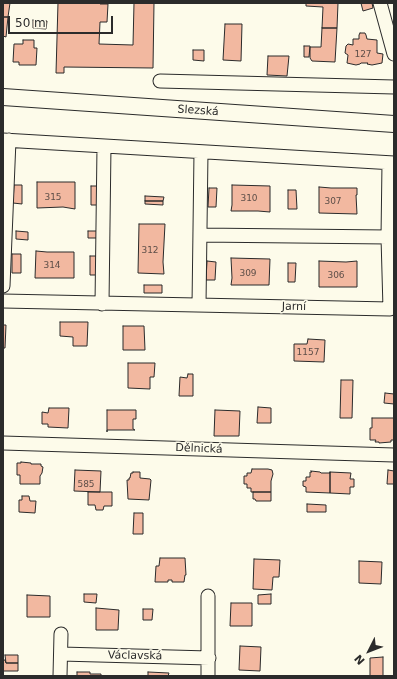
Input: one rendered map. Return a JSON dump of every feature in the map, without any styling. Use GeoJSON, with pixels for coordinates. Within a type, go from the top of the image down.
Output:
{"type":"FeatureCollection","features":[{"type":"Feature","properties":{"kind":"street"},"geometry":{"type":"LineString","coordinates":[[380,3],[394,54]]}},
{"type":"Feature","properties":{"kind":"street"},"geometry":{"type":"LineString","coordinates":[[160,81],[394,87]]}},
{"type":"Feature","properties":{"kind":"street","name":"Slezská"},"geometry":{"type":"LineString","coordinates":[[3,97],[394,124]]}},
{"type":"Feature","properties":{"kind":"street"},"geometry":{"type":"LineString","coordinates":[[3,286],[6,140],[392,163],[388,237],[200,234]]}},
{"type":"Feature","properties":{"kind":"street"},"geometry":{"type":"LineString","coordinates":[[102,304],[104,146]]}},
{"type":"Feature","properties":{"kind":"street"},"geometry":{"type":"LineString","coordinates":[[199,305],[201,152]]}},
{"type":"Feature","properties":{"kind":"street","name":"Jarní"},"geometry":{"type":"LineString","coordinates":[[3,301],[390,309],[388,237]]}},
{"type":"Feature","properties":{"kind":"street","name":"Dělnická"},"geometry":{"type":"LineString","coordinates":[[3,444],[394,455]]}},
{"type":"Feature","properties":{"kind":"street"},"geometry":{"type":"LineString","coordinates":[[208,596],[208,676]]}},
{"type":"Feature","properties":{"kind":"street"},"geometry":{"type":"LineString","coordinates":[[60,676],[61,634]]}},
{"type":"Feature","properties":{"kind":"street","name":"Václavská"},"geometry":{"type":"LineString","coordinates":[[61,654],[209,658]]}},
{"type":"Feature","properties":{"kind":"building"},"geometry":{"type":"Polygon","coordinates":[[[3,3],[10,3],[8,17],[3,17],[3,3]]]}},
{"type":"Feature","properties":{"kind":"building"},"geometry":{"type":"Polygon","coordinates":[[[58,3],[108,4],[107,22],[100,22],[99,44],[133,45],[134,3],[154,3],[153,68],[64,67],[64,73],[56,73],[58,3]]]}},
{"type":"Feature","properties":{"kind":"building"},"geometry":{"type":"Polygon","coordinates":[[[306,3],[338,3],[337,28],[322,28],[323,7],[306,6],[306,3]]]}},
{"type":"Feature","properties":{"kind":"building"},"geometry":{"type":"Polygon","coordinates":[[[361,3],[372,3],[373,8],[363,11],[361,3]]]}},
{"type":"Feature","properties":{"kind":"building"},"geometry":{"type":"Polygon","coordinates":[[[3,17],[8,17],[6,37],[3,36],[3,17]]]}},
{"type":"Feature","properties":{"kind":"building"},"geometry":{"type":"Polygon","coordinates":[[[33,20],[47,21],[46,29],[33,28],[33,20]]]}},
{"type":"Feature","properties":{"kind":"building"},"geometry":{"type":"Polygon","coordinates":[[[225,24],[242,24],[241,61],[223,60],[225,24]]]}},
{"type":"Feature","properties":{"kind":"building"},"geometry":{"type":"Polygon","coordinates":[[[322,28],[337,28],[335,62],[312,61],[310,58],[310,47],[321,47],[322,28]]]}},
{"type":"Feature","properties":{"kind":"building"},"geometry":{"type":"Polygon","coordinates":[[[360,33],[365,33],[367,39],[377,40],[377,53],[383,54],[382,63],[372,65],[367,64],[368,63],[361,63],[356,65],[347,63],[348,55],[345,53],[346,46],[348,44],[353,45],[353,39],[359,39],[360,33]]]}},
{"type":"Feature","properties":{"kind":"building"},"geometry":{"type":"Polygon","coordinates":[[[23,40],[34,40],[34,48],[37,48],[36,65],[19,65],[19,62],[13,62],[14,44],[23,44],[23,40]]]}},
{"type":"Feature","properties":{"kind":"building"},"geometry":{"type":"Polygon","coordinates":[[[304,46],[310,46],[309,57],[304,57],[304,46]]]}},
{"type":"Feature","properties":{"kind":"building"},"geometry":{"type":"Polygon","coordinates":[[[193,50],[204,50],[204,61],[193,60],[193,50]]]}},
{"type":"Feature","properties":{"kind":"building"},"geometry":{"type":"Polygon","coordinates":[[[268,56],[289,56],[287,76],[267,75],[268,56]]]}},
{"type":"Feature","properties":{"kind":"building"},"geometry":{"type":"Polygon","coordinates":[[[37,182],[75,182],[75,209],[63,207],[37,208],[37,182]]]}},
{"type":"Feature","properties":{"kind":"building"},"geometry":{"type":"Polygon","coordinates":[[[14,185],[22,185],[22,204],[13,203],[14,185]]]}},
{"type":"Feature","properties":{"kind":"building"},"geometry":{"type":"Polygon","coordinates":[[[232,185],[270,186],[270,212],[231,211],[232,185]]]}},
{"type":"Feature","properties":{"kind":"building"},"geometry":{"type":"Polygon","coordinates":[[[91,186],[100,186],[99,205],[91,205],[91,186]]]}},
{"type":"Feature","properties":{"kind":"building"},"geometry":{"type":"Polygon","coordinates":[[[319,187],[357,188],[357,214],[319,213],[319,187]]]}},
{"type":"Feature","properties":{"kind":"building"},"geometry":{"type":"Polygon","coordinates":[[[209,188],[217,188],[216,207],[208,207],[209,188]]]}},
{"type":"Feature","properties":{"kind":"building"},"geometry":{"type":"Polygon","coordinates":[[[288,190],[296,190],[297,209],[288,209],[288,190]]]}},
{"type":"Feature","properties":{"kind":"building"},"geometry":{"type":"Polygon","coordinates":[[[145,196],[164,197],[163,201],[145,201],[145,196]]]}},
{"type":"Feature","properties":{"kind":"building"},"geometry":{"type":"Polygon","coordinates":[[[145,201],[163,201],[163,205],[145,204],[145,201]]]}},
{"type":"Feature","properties":{"kind":"building"},"geometry":{"type":"Polygon","coordinates":[[[139,224],[165,224],[163,262],[164,274],[138,273],[139,224]]]}},
{"type":"Feature","properties":{"kind":"building"},"geometry":{"type":"Polygon","coordinates":[[[16,231],[28,232],[28,240],[16,239],[16,231]]]}},
{"type":"Feature","properties":{"kind":"building"},"geometry":{"type":"Polygon","coordinates":[[[88,231],[97,231],[97,238],[88,238],[88,231]]]}},
{"type":"Feature","properties":{"kind":"building"},"geometry":{"type":"Polygon","coordinates":[[[36,251],[74,252],[74,278],[35,278],[36,251]]]}},
{"type":"Feature","properties":{"kind":"building"},"geometry":{"type":"Polygon","coordinates":[[[12,254],[21,254],[21,273],[12,273],[12,254]]]}},
{"type":"Feature","properties":{"kind":"building"},"geometry":{"type":"Polygon","coordinates":[[[90,256],[99,256],[98,275],[90,275],[90,256]]]}},
{"type":"Feature","properties":{"kind":"building"},"geometry":{"type":"Polygon","coordinates":[[[231,258],[270,259],[269,285],[231,285],[231,258]]]}},
{"type":"Feature","properties":{"kind":"building"},"geometry":{"type":"Polygon","coordinates":[[[207,261],[216,262],[215,280],[206,280],[207,261]]]}},
{"type":"Feature","properties":{"kind":"building"},"geometry":{"type":"Polygon","coordinates":[[[319,261],[357,261],[357,287],[319,287],[319,261]]]}},
{"type":"Feature","properties":{"kind":"building"},"geometry":{"type":"Polygon","coordinates":[[[288,263],[296,263],[295,282],[288,282],[288,263]]]}},
{"type":"Feature","properties":{"kind":"building"},"geometry":{"type":"Polygon","coordinates":[[[144,285],[162,285],[162,293],[144,293],[144,285]]]}},
{"type":"Feature","properties":{"kind":"building"},"geometry":{"type":"Polygon","coordinates":[[[60,322],[88,322],[87,346],[73,346],[73,337],[60,336],[60,322]]]}},
{"type":"Feature","properties":{"kind":"building"},"geometry":{"type":"Polygon","coordinates":[[[3,325],[6,325],[5,348],[3,348],[3,325]]]}},
{"type":"Feature","properties":{"kind":"building"},"geometry":{"type":"Polygon","coordinates":[[[123,326],[144,326],[145,350],[123,350],[123,326]]]}},
{"type":"Feature","properties":{"kind":"building"},"geometry":{"type":"Polygon","coordinates":[[[308,339],[325,340],[324,362],[294,361],[294,344],[307,344],[308,339]]]}},
{"type":"Feature","properties":{"kind":"building"},"geometry":{"type":"Polygon","coordinates":[[[128,363],[155,363],[154,377],[150,377],[150,389],[128,388],[128,363]]]}},
{"type":"Feature","properties":{"kind":"building"},"geometry":{"type":"Polygon","coordinates":[[[188,374],[193,374],[193,396],[179,396],[180,377],[187,378],[188,374]]]}},
{"type":"Feature","properties":{"kind":"building"},"geometry":{"type":"Polygon","coordinates":[[[341,380],[353,380],[352,418],[340,418],[341,380]]]}},
{"type":"Feature","properties":{"kind":"building"},"geometry":{"type":"Polygon","coordinates":[[[385,393],[394,394],[394,404],[384,403],[385,393]]]}},
{"type":"Feature","properties":{"kind":"building"},"geometry":{"type":"Polygon","coordinates":[[[258,407],[271,408],[271,423],[257,423],[258,407]]]}},
{"type":"Feature","properties":{"kind":"building"},"geometry":{"type":"Polygon","coordinates":[[[49,408],[69,408],[68,428],[48,427],[48,424],[42,424],[42,412],[48,413],[49,408]]]}},
{"type":"Feature","properties":{"kind":"building"},"geometry":{"type":"Polygon","coordinates":[[[107,410],[136,410],[136,419],[133,419],[133,429],[135,430],[107,430],[107,410]]]}},
{"type":"Feature","properties":{"kind":"building"},"geometry":{"type":"Polygon","coordinates":[[[215,410],[240,411],[239,436],[214,436],[215,410]]]}},
{"type":"Feature","properties":{"kind":"building"},"geometry":{"type":"Polygon","coordinates":[[[372,418],[394,418],[394,440],[391,440],[391,442],[379,443],[375,442],[376,440],[370,440],[372,418]]]}},
{"type":"Feature","properties":{"kind":"building"},"geometry":{"type":"Polygon","coordinates":[[[17,463],[41,464],[43,467],[40,476],[40,484],[20,484],[20,475],[17,475],[17,463]]]}},
{"type":"Feature","properties":{"kind":"building"},"geometry":{"type":"Polygon","coordinates":[[[252,469],[272,470],[271,492],[251,492],[251,488],[247,488],[247,484],[244,484],[244,476],[247,476],[247,473],[251,473],[252,469]]]}},
{"type":"Feature","properties":{"kind":"building"},"geometry":{"type":"Polygon","coordinates":[[[75,470],[101,471],[100,492],[74,491],[75,470]]]}},
{"type":"Feature","properties":{"kind":"building"},"geometry":{"type":"Polygon","coordinates":[[[388,470],[394,471],[394,484],[387,484],[388,470]]]}},
{"type":"Feature","properties":{"kind":"building"},"geometry":{"type":"Polygon","coordinates":[[[311,471],[330,473],[330,493],[306,492],[306,487],[303,486],[303,481],[306,481],[306,477],[310,477],[311,471]]]}},
{"type":"Feature","properties":{"kind":"building"},"geometry":{"type":"Polygon","coordinates":[[[140,472],[140,478],[151,480],[149,500],[128,499],[127,480],[129,480],[131,473],[140,472]]]}},
{"type":"Feature","properties":{"kind":"building"},"geometry":{"type":"Polygon","coordinates":[[[330,472],[351,473],[350,479],[354,479],[354,487],[350,487],[350,494],[330,493],[330,472]]]}},
{"type":"Feature","properties":{"kind":"building"},"geometry":{"type":"Polygon","coordinates":[[[88,492],[112,492],[112,506],[104,506],[103,510],[96,510],[95,505],[88,505],[88,492]]]}},
{"type":"Feature","properties":{"kind":"building"},"geometry":{"type":"Polygon","coordinates":[[[253,492],[271,492],[271,501],[256,501],[253,499],[253,492]]]}},
{"type":"Feature","properties":{"kind":"building"},"geometry":{"type":"Polygon","coordinates":[[[22,496],[29,496],[30,501],[36,501],[35,513],[19,512],[19,500],[22,500],[22,496]]]}},
{"type":"Feature","properties":{"kind":"building"},"geometry":{"type":"Polygon","coordinates":[[[307,504],[326,505],[326,512],[307,512],[307,504]]]}},
{"type":"Feature","properties":{"kind":"building"},"geometry":{"type":"Polygon","coordinates":[[[134,513],[143,513],[143,534],[133,534],[134,513]]]}},
{"type":"Feature","properties":{"kind":"building"},"geometry":{"type":"Polygon","coordinates":[[[160,558],[185,558],[186,575],[184,582],[172,582],[172,580],[168,580],[168,582],[155,582],[156,566],[159,566],[160,558]]]}},
{"type":"Feature","properties":{"kind":"building"},"geometry":{"type":"Polygon","coordinates":[[[254,559],[280,560],[279,577],[273,577],[272,590],[253,589],[254,559]]]}},
{"type":"Feature","properties":{"kind":"building"},"geometry":{"type":"Polygon","coordinates":[[[359,561],[382,562],[381,584],[359,583],[359,561]]]}},
{"type":"Feature","properties":{"kind":"building"},"geometry":{"type":"Polygon","coordinates":[[[84,594],[97,594],[96,603],[84,602],[84,594]]]}},
{"type":"Feature","properties":{"kind":"building"},"geometry":{"type":"Polygon","coordinates":[[[271,594],[271,604],[258,604],[258,595],[271,594]]]}},
{"type":"Feature","properties":{"kind":"building"},"geometry":{"type":"Polygon","coordinates":[[[27,595],[50,596],[50,617],[27,617],[27,595]]]}},
{"type":"Feature","properties":{"kind":"building"},"geometry":{"type":"Polygon","coordinates":[[[231,603],[252,603],[252,626],[230,626],[231,603]]]}},
{"type":"Feature","properties":{"kind":"building"},"geometry":{"type":"Polygon","coordinates":[[[96,608],[119,610],[118,630],[96,630],[96,608]]]}},
{"type":"Feature","properties":{"kind":"building"},"geometry":{"type":"Polygon","coordinates":[[[143,609],[153,609],[152,620],[143,620],[143,609]]]}},
{"type":"Feature","properties":{"kind":"building"},"geometry":{"type":"Polygon","coordinates":[[[240,646],[261,647],[260,671],[239,670],[240,646]]]}},
{"type":"Feature","properties":{"kind":"building"},"geometry":{"type":"Polygon","coordinates":[[[5,655],[18,655],[18,663],[6,663],[5,655]]]}},
{"type":"Feature","properties":{"kind":"building"},"geometry":{"type":"Polygon","coordinates":[[[383,657],[383,676],[370,676],[370,658],[383,657]]]}},
{"type":"Feature","properties":{"kind":"building"},"geometry":{"type":"Polygon","coordinates":[[[3,660],[5,660],[6,663],[18,663],[18,671],[3,671],[3,660]]]}},
{"type":"Feature","properties":{"kind":"building"},"geometry":{"type":"Polygon","coordinates":[[[77,672],[90,672],[90,674],[101,674],[101,676],[77,676],[77,672]]]}},
{"type":"Feature","properties":{"kind":"building"},"geometry":{"type":"Polygon","coordinates":[[[148,672],[169,673],[168,676],[148,676],[148,672]]]}}]}
